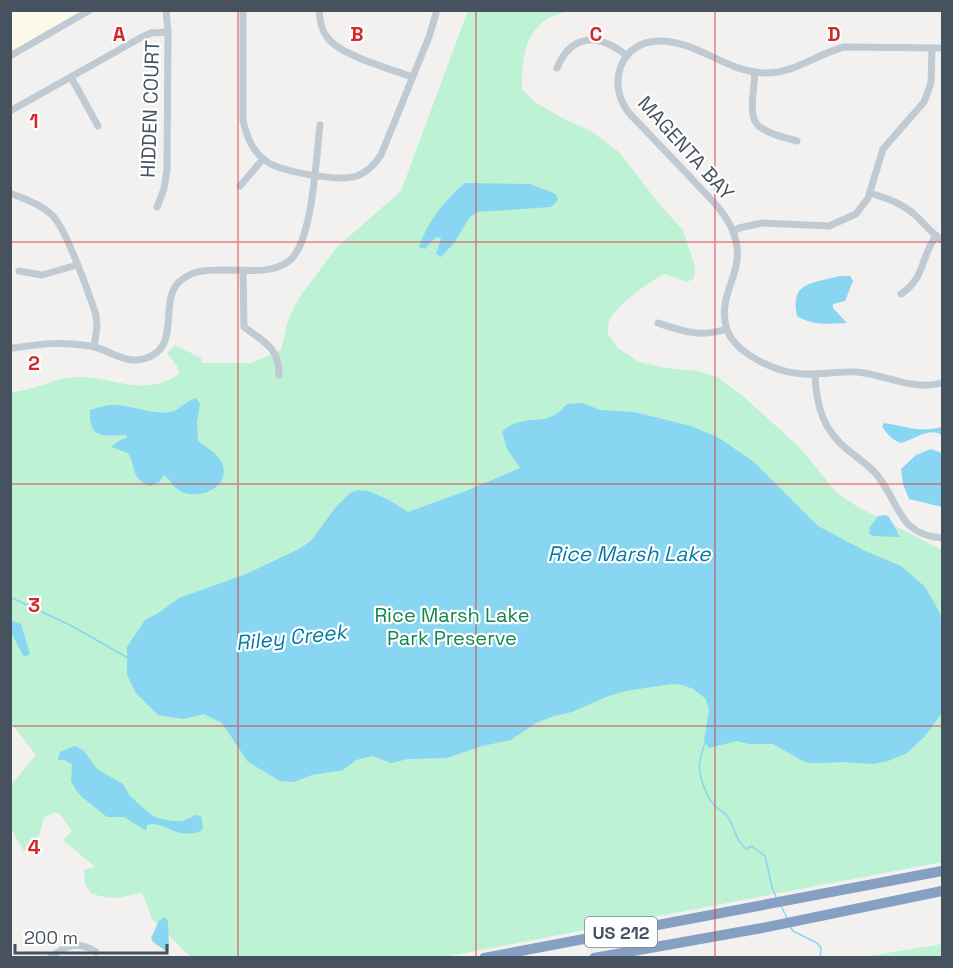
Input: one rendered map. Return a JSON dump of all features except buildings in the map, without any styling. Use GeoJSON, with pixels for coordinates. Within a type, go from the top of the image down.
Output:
{"type":"FeatureCollection","features":[{"type":"Feature","properties":{"kind":"highway","name":"US 212"},"geometry":{"type":"LineString","coordinates":[[484,957],[942,871]]}},
{"type":"Feature","properties":{"kind":"highway","name":"US 212"},"geometry":{"type":"LineString","coordinates":[[594,957],[762,927],[942,891]]}},
{"type":"Feature","properties":{"kind":"street"},"geometry":{"type":"LineString","coordinates":[[10,56],[90,10]]}},
{"type":"Feature","properties":{"kind":"street","name":"HIDDEN COURT"},"geometry":{"type":"LineString","coordinates":[[157,207],[164,189],[167,169],[168,32],[166,10]]}},
{"type":"Feature","properties":{"kind":"street"},"geometry":{"type":"LineString","coordinates":[[243,10],[243,121],[253,148],[263,159],[280,168],[344,178],[357,176],[368,170],[381,155],[437,10]]}},
{"type":"Feature","properties":{"kind":"street"},"geometry":{"type":"LineString","coordinates":[[319,10],[322,39],[346,52],[412,77]]}},
{"type":"Feature","properties":{"kind":"street"},"geometry":{"type":"LineString","coordinates":[[10,111],[142,37],[151,33],[168,32]]}},
{"type":"Feature","properties":{"kind":"street"},"geometry":{"type":"LineString","coordinates":[[557,68],[567,50],[583,41],[601,40],[627,56],[638,47],[651,42],[676,43],[691,47],[726,64],[768,73],[796,68],[832,50],[844,47],[942,48]]}},
{"type":"Feature","properties":{"kind":"street"},"geometry":{"type":"LineString","coordinates":[[733,231],[762,223],[819,226],[838,223],[856,214],[870,193],[884,149],[924,102],[932,72],[932,48]]}},
{"type":"Feature","properties":{"kind":"street","name":"MAGENTA BAY"},"geometry":{"type":"LineString","coordinates":[[627,56],[618,72],[617,81],[617,90],[623,106],[718,207],[733,231],[738,254],[735,277],[725,302],[726,329]]}},
{"type":"Feature","properties":{"kind":"street"},"geometry":{"type":"LineString","coordinates":[[756,72],[752,110],[754,121],[764,131],[797,141]]}},
{"type":"Feature","properties":{"kind":"street"},"geometry":{"type":"LineString","coordinates":[[71,77],[98,126]]}},
{"type":"Feature","properties":{"kind":"street"},"geometry":{"type":"LineString","coordinates":[[13,348],[48,342],[69,342],[94,346],[130,360],[144,359],[160,348],[166,339],[171,295],[174,287],[180,281],[202,270],[271,268],[287,263],[297,253],[305,230],[320,125]]}},
{"type":"Feature","properties":{"kind":"street"},"geometry":{"type":"LineString","coordinates":[[240,186],[263,159]]}},
{"type":"Feature","properties":{"kind":"street"},"geometry":{"type":"LineString","coordinates":[[10,193],[42,206],[54,217],[77,265],[96,315],[94,346]]}},
{"type":"Feature","properties":{"kind":"street"},"geometry":{"type":"LineString","coordinates":[[870,193],[904,206],[939,238],[929,247],[919,277],[901,294]]}},
{"type":"Feature","properties":{"kind":"street"},"geometry":{"type":"LineString","coordinates":[[19,271],[42,275],[77,265]]}},
{"type":"Feature","properties":{"kind":"street"},"geometry":{"type":"LineString","coordinates":[[243,270],[244,327],[276,352],[279,375]]}},
{"type":"Feature","properties":{"kind":"street"},"geometry":{"type":"LineString","coordinates":[[658,323],[693,334],[712,333],[726,329],[736,344],[752,356],[793,373],[858,372],[917,385],[942,383]]}},
{"type":"Feature","properties":{"kind":"street"},"geometry":{"type":"LineString","coordinates":[[815,374],[818,404],[826,426],[833,436],[873,469],[907,524],[924,535],[942,538]]}},
{"type":"Feature","properties":{"kind":"street"},"geometry":{"type":"LineString","coordinates":[[50,957],[58,951],[75,945],[85,945],[96,952]]}},
{"type":"Feature","properties":{"kind":"shaded area"},"geometry":{"type":"Polygon","coordinates":[[[11,11],[90,11],[11,56],[11,11]]]}},
{"type":"Feature","properties":{"kind":"green space","name":"Rice Marsh Lake Park Preserve"},"geometry":{"type":"Polygon","coordinates":[[[471,11],[569,11],[547,19],[533,33],[524,60],[522,89],[536,103],[591,131],[619,152],[660,205],[683,230],[695,266],[694,278],[687,282],[665,274],[627,300],[609,322],[608,334],[618,348],[639,362],[666,368],[698,371],[717,377],[743,396],[800,448],[837,493],[858,507],[942,550],[942,862],[444,957],[191,957],[152,919],[142,892],[116,898],[91,893],[85,884],[84,870],[95,867],[63,840],[72,831],[59,813],[53,813],[44,818],[39,835],[24,851],[11,829],[10,786],[36,755],[11,723],[11,392],[61,379],[79,377],[129,385],[154,385],[179,374],[177,366],[167,353],[175,345],[201,358],[202,363],[252,363],[281,350],[288,320],[299,298],[337,247],[401,191],[467,13],[471,11]]]}},
{"type":"Feature","properties":{"kind":"green space"},"geometry":{"type":"Polygon","coordinates":[[[942,944],[942,957],[864,957],[942,944]]]}},
{"type":"Feature","properties":{"kind":"water"},"geometry":{"type":"Polygon","coordinates":[[[465,183],[530,184],[556,194],[558,200],[551,207],[477,212],[469,218],[454,243],[441,257],[436,254],[441,238],[436,237],[425,249],[419,247],[437,212],[465,183]]]}},
{"type":"Feature","properties":{"kind":"water"},"geometry":{"type":"Polygon","coordinates":[[[839,276],[850,276],[853,281],[845,301],[833,304],[833,308],[847,323],[815,323],[797,316],[797,296],[800,290],[812,283],[839,276]]]}},
{"type":"Feature","properties":{"kind":"water"},"geometry":{"type":"Polygon","coordinates":[[[196,398],[200,404],[197,422],[198,441],[217,456],[224,472],[218,485],[204,493],[188,494],[180,491],[164,475],[159,482],[150,486],[139,480],[128,453],[111,447],[127,438],[126,435],[99,434],[92,426],[90,419],[90,410],[110,405],[164,413],[171,412],[196,398]]]}},
{"type":"Feature","properties":{"kind":"water","name":"Rice Marsh Lake"},"geometry":{"type":"Polygon","coordinates":[[[583,403],[600,410],[634,412],[691,426],[719,438],[754,462],[818,526],[865,551],[901,566],[925,587],[942,621],[942,713],[925,736],[907,753],[873,764],[809,763],[773,744],[749,744],[737,741],[709,748],[704,741],[709,711],[706,699],[693,689],[672,684],[625,691],[606,697],[572,712],[536,723],[511,740],[482,746],[447,758],[408,759],[391,763],[373,756],[356,760],[343,770],[312,775],[294,782],[280,781],[248,762],[222,723],[204,714],[183,719],[158,715],[136,693],[127,675],[127,647],[145,620],[179,598],[246,574],[299,549],[311,541],[335,508],[350,493],[358,490],[368,491],[408,512],[520,468],[507,449],[502,432],[516,423],[550,417],[567,404],[583,403]]]}},
{"type":"Feature","properties":{"kind":"water"},"geometry":{"type":"Polygon","coordinates":[[[884,423],[919,429],[942,427],[942,435],[932,432],[901,443],[886,432],[882,426],[884,423]]]}},
{"type":"Feature","properties":{"kind":"water"},"geometry":{"type":"Polygon","coordinates":[[[931,449],[942,453],[942,507],[909,499],[903,484],[901,469],[916,455],[931,449]]]}},
{"type":"Feature","properties":{"kind":"water"},"geometry":{"type":"Polygon","coordinates":[[[878,516],[889,517],[900,537],[869,534],[870,527],[878,516]]]}},
{"type":"Feature","properties":{"kind":"water"},"geometry":{"type":"Polygon","coordinates":[[[10,620],[21,624],[30,654],[24,657],[11,632],[10,620]]]}},
{"type":"Feature","properties":{"kind":"water"},"geometry":{"type":"Polygon","coordinates":[[[75,746],[84,751],[97,769],[123,784],[130,796],[149,813],[157,818],[172,821],[183,821],[196,815],[201,816],[203,827],[201,831],[177,832],[153,824],[147,825],[145,830],[124,817],[107,817],[76,790],[71,781],[72,764],[58,760],[60,752],[75,746]]]}},
{"type":"Feature","properties":{"kind":"water"},"geometry":{"type":"Polygon","coordinates":[[[165,917],[168,921],[169,949],[167,952],[151,938],[159,921],[165,917]]]}},
{"type":"Feature","properties":{"kind":"waterway","name":"Riley Creek"},"geometry":{"type":"LineString","coordinates":[[10,597],[70,625],[128,658]]}},
{"type":"Feature","properties":{"kind":"waterway","name":"Riley Creek"},"geometry":{"type":"LineString","coordinates":[[705,743],[699,766],[705,790],[714,805],[728,817],[742,845],[746,849],[752,846],[765,856],[776,897]]}},
{"type":"Feature","properties":{"kind":"waterway","name":"Riley Creek"},"geometry":{"type":"LineString","coordinates":[[781,906],[787,918]]}},
{"type":"Feature","properties":{"kind":"waterway","name":"Riley Creek"},"geometry":{"type":"LineString","coordinates":[[791,928],[817,943],[821,948],[820,958]]}}]}
